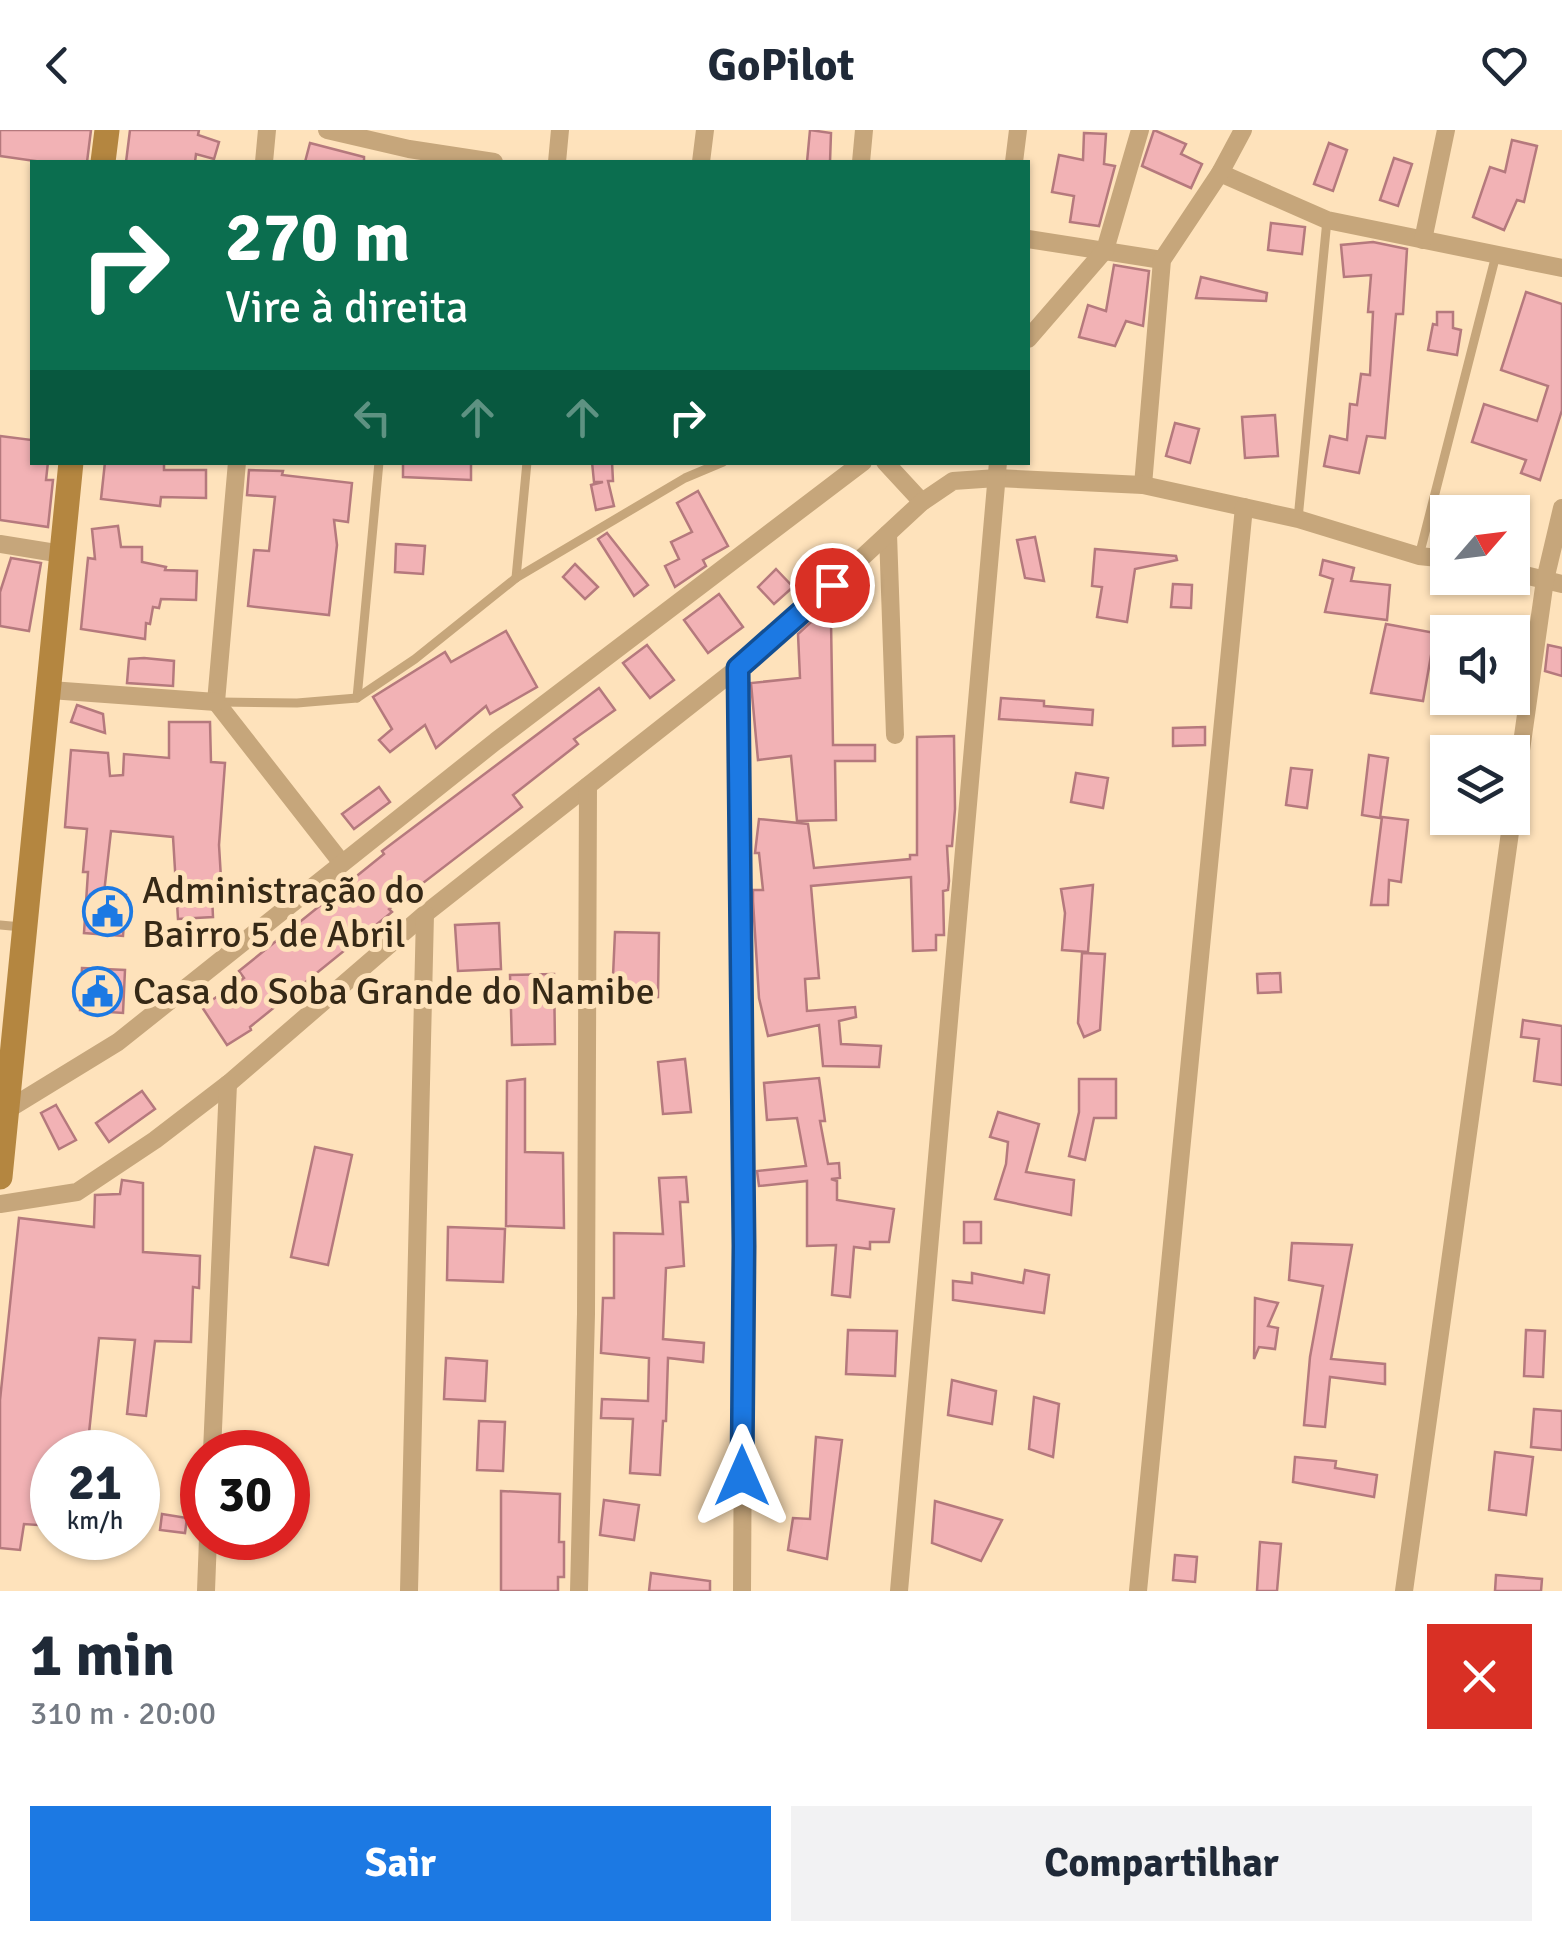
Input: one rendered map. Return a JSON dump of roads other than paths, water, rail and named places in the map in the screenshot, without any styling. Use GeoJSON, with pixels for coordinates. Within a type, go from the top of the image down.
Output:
{"type":"FeatureCollection","features":[{"type":"Feature","properties":{"kind":"street"},"geometry":{"type":"LineString","coordinates":[[104,160],[107,130]]}},
{"type":"Feature","properties":{"kind":"street"},"geometry":{"type":"LineString","coordinates":[[264,160],[267,130]]}},
{"type":"Feature","properties":{"kind":"street"},"geometry":{"type":"LineString","coordinates":[[327,130],[483,160]]}},
{"type":"Feature","properties":{"kind":"street"},"geometry":{"type":"LineString","coordinates":[[557,160],[560,130]]}},
{"type":"Feature","properties":{"kind":"street"},"geometry":{"type":"LineString","coordinates":[[701,160],[705,130]]}},
{"type":"Feature","properties":{"kind":"street"},"geometry":{"type":"LineString","coordinates":[[861,160],[864,130]]}},
{"type":"Feature","properties":{"kind":"street"},"geometry":{"type":"LineString","coordinates":[[1014,160],[1018,130]]}},
{"type":"Feature","properties":{"kind":"street"},"geometry":{"type":"LineString","coordinates":[[1030,337],[1106,250],[1140,130]]}},
{"type":"Feature","properties":{"kind":"street"},"geometry":{"type":"LineString","coordinates":[[1143,484],[1162,260],[1220,173],[1243,130]]}},
{"type":"Feature","properties":{"kind":"street"},"geometry":{"type":"LineString","coordinates":[[1423,240],[1446,130]]}},
{"type":"Feature","properties":{"kind":"street"},"geometry":{"type":"LineString","coordinates":[[1220,173],[1327,220],[1562,268]]}},
{"type":"Feature","properties":{"kind":"street"},"geometry":{"type":"LineString","coordinates":[[1030,239],[1162,260]]}},
{"type":"Feature","properties":{"kind":"street"},"geometry":{"type":"LineString","coordinates":[[0,1177],[13,926],[50,690],[72,465]]}},
{"type":"Feature","properties":{"kind":"street"},"geometry":{"type":"LineString","coordinates":[[238,465],[216,702],[341,862]]}},
{"type":"Feature","properties":{"kind":"street"},"geometry":{"type":"LineString","coordinates":[[3,1110],[118,1042],[341,862],[859,465]]}},
{"type":"Feature","properties":{"kind":"street"},"geometry":{"type":"LineString","coordinates":[[888,465],[922,502]]}},
{"type":"Feature","properties":{"kind":"street"},"geometry":{"type":"LineString","coordinates":[[0,1204],[78,1192],[155,1140],[228,1084],[425,914],[773,640],[922,502],[952,481],[997,470],[1143,484],[1298,519],[1430,557]]}},
{"type":"Feature","properties":{"kind":"street"},"geometry":{"type":"LineString","coordinates":[[899,1591],[997,470]]}},
{"type":"Feature","properties":{"kind":"street"},"geometry":{"type":"LineString","coordinates":[[1138,1591],[1244,507]]}},
{"type":"Feature","properties":{"kind":"street"},"geometry":{"type":"LineString","coordinates":[[1527,735],[1554,582],[1562,508]]}},
{"type":"Feature","properties":{"kind":"street"},"geometry":{"type":"LineString","coordinates":[[888,534],[895,734]]}},
{"type":"Feature","properties":{"kind":"street"},"geometry":{"type":"LineString","coordinates":[[0,544],[62,554]]}},
{"type":"Feature","properties":{"kind":"street"},"geometry":{"type":"LineString","coordinates":[[738,668],[744,1226],[742,1591]]}},
{"type":"Feature","properties":{"kind":"street"},"geometry":{"type":"LineString","coordinates":[[50,690],[216,702]]}},
{"type":"Feature","properties":{"kind":"street"},"geometry":{"type":"LineString","coordinates":[[579,1591],[586,1294],[588,786]]}},
{"type":"Feature","properties":{"kind":"street"},"geometry":{"type":"LineString","coordinates":[[1404,1591],[1509,835]]}},
{"type":"Feature","properties":{"kind":"street"},"geometry":{"type":"LineString","coordinates":[[409,1591],[425,914]]}},
{"type":"Feature","properties":{"kind":"street"},"geometry":{"type":"LineString","coordinates":[[213,1430],[228,1084]]}},
{"type":"Feature","properties":{"kind":"street"},"geometry":{"type":"LineString","coordinates":[[206,1591],[207,1560]]}},
{"type":"Feature","properties":{"kind":"lane"},"geometry":{"type":"LineString","coordinates":[[1298,519],[1327,220]]}},
{"type":"Feature","properties":{"kind":"lane"},"geometry":{"type":"LineString","coordinates":[[1419,556],[1496,255]]}},
{"type":"Feature","properties":{"kind":"lane"},"geometry":{"type":"LineString","coordinates":[[358,698],[380,465]]}},
{"type":"Feature","properties":{"kind":"lane"},"geometry":{"type":"LineString","coordinates":[[516,578],[528,465]]}},
{"type":"Feature","properties":{"kind":"lane"},"geometry":{"type":"LineString","coordinates":[[685,478],[686,465]]}},
{"type":"Feature","properties":{"kind":"lane"},"geometry":{"type":"LineString","coordinates":[[216,702],[298,704],[358,698],[416,658],[516,578],[685,478],[715,465]]}},
{"type":"Feature","properties":{"kind":"place","name":"Administração do Bairro 5 de Abril"},"geometry":{"type":"Point","coordinates":[107,912]}},
{"type":"Feature","properties":{"kind":"place","name":"Casa do Soba Grande do Namibe"},"geometry":{"type":"Point","coordinates":[98,991]}}]}
